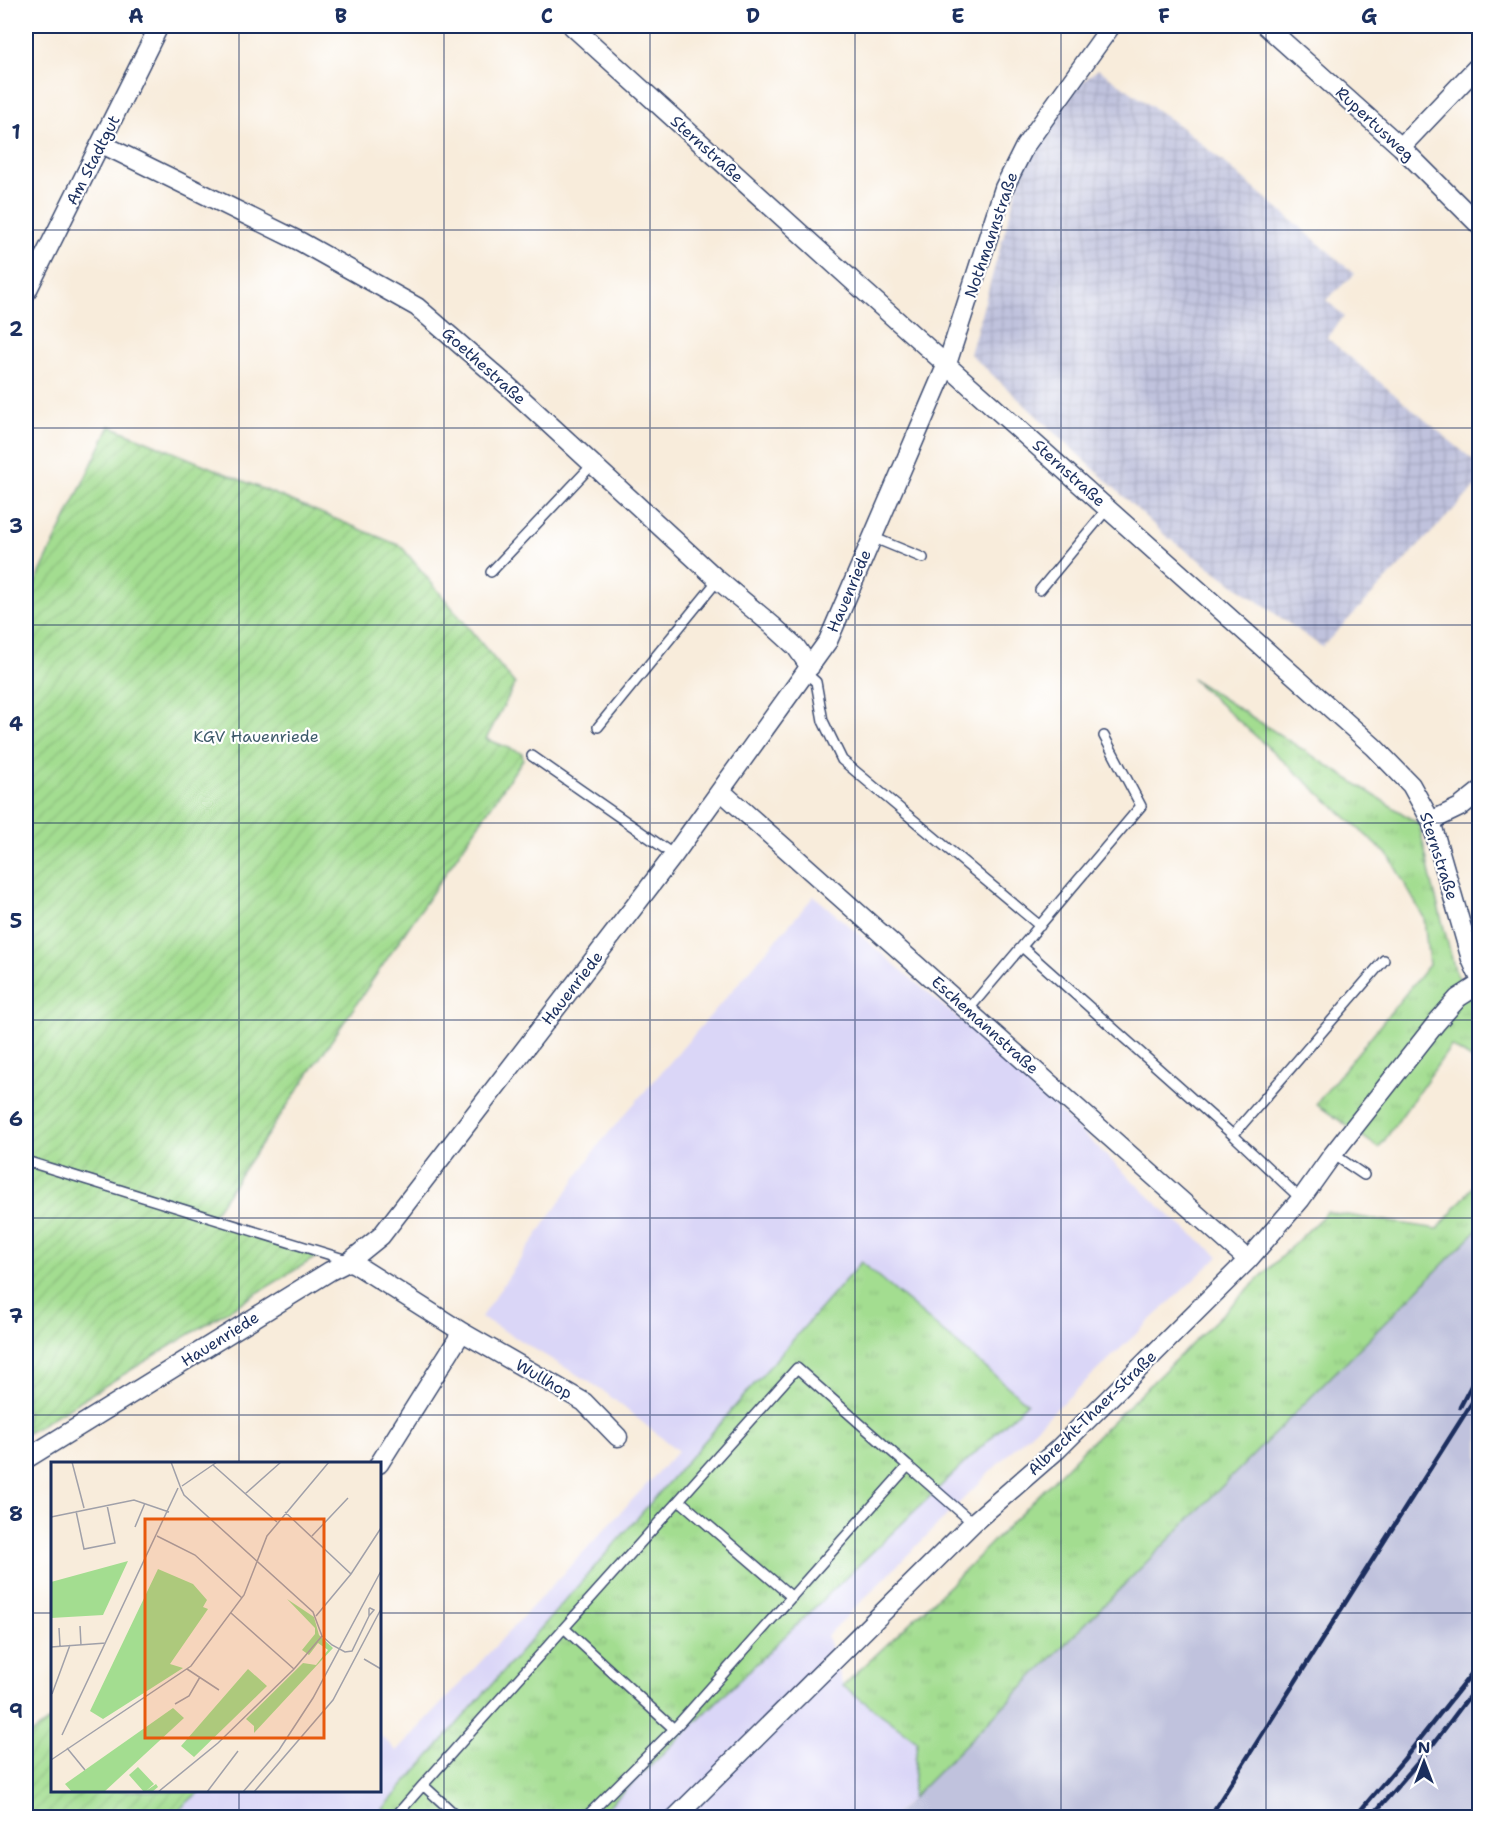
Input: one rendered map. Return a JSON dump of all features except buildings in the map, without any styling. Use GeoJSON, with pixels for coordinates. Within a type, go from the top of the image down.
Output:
{"type":"FeatureCollection","features":[{"type":"Feature","properties":{"kind":"street","name":"Am Stadtgut"},"geometry":{"type":"LineString","coordinates":[[26,293],[159,26]]}},
{"type":"Feature","properties":{"kind":"street","name":"Sternstraße"},"geometry":{"type":"LineString","coordinates":[[572,26],[1374,747],[1411,785],[1431,821],[1471,959],[1479,979]]}},
{"type":"Feature","properties":{"kind":"street","name":"Rupertusweg"},"geometry":{"type":"LineString","coordinates":[[1266,26],[1401,147],[1479,226]]}},
{"type":"Feature","properties":{"kind":"street","name":"Nothmannstraße"},"geometry":{"type":"LineString","coordinates":[[947,364],[1004,188],[1025,146],[1107,27]]}},
{"type":"Feature","properties":{"kind":"street"},"geometry":{"type":"LineString","coordinates":[[1401,147],[1479,64]]}},
{"type":"Feature","properties":{"kind":"street","name":"Goethestraße"},"geometry":{"type":"LineString","coordinates":[[102,144],[301,242],[417,307],[509,387],[718,580],[796,647],[808,670]]}},
{"type":"Feature","properties":{"kind":"street","name":"Hauenriede"},"geometry":{"type":"LineString","coordinates":[[26,1459],[330,1271],[350,1261],[381,1236],[722,792],[828,641],[947,364]]}},
{"type":"Feature","properties":{"kind":"street"},"geometry":{"type":"LineString","coordinates":[[1431,821],[1460,807],[1479,791]]}},
{"type":"Feature","properties":{"kind":"street","name":"Eschemannstraße"},"geometry":{"type":"LineString","coordinates":[[722,792],[1248,1260]]}},
{"type":"Feature","properties":{"kind":"street","name":"Albrecht-Thaer-Straße"},"geometry":{"type":"LineString","coordinates":[[675,1818],[973,1523],[1057,1450],[1248,1260],[1301,1199],[1333,1154],[1437,1022],[1458,998],[1479,984]]}},
{"type":"Feature","properties":{"kind":"street","name":"Wullhop"},"geometry":{"type":"LineString","coordinates":[[350,1261],[462,1332],[584,1402],[618,1437]]}},
{"type":"Feature","properties":{"kind":"street"},"geometry":{"type":"LineString","coordinates":[[380,1462],[462,1332]]}},
{"type":"Feature","properties":{"kind":"lane"},"geometry":{"type":"LineString","coordinates":[[491,572],[592,465]]}},
{"type":"Feature","properties":{"kind":"lane"},"geometry":{"type":"LineString","coordinates":[[1040,590],[1108,508]]}},
{"type":"Feature","properties":{"kind":"lane"},"geometry":{"type":"LineString","coordinates":[[872,537],[923,558]]}},
{"type":"Feature","properties":{"kind":"lane"},"geometry":{"type":"LineString","coordinates":[[598,727],[718,580]]}},
{"type":"Feature","properties":{"kind":"lane"},"geometry":{"type":"LineString","coordinates":[[808,670],[816,682],[824,721],[842,760],[1040,926]]}},
{"type":"Feature","properties":{"kind":"lane"},"geometry":{"type":"LineString","coordinates":[[968,1010],[1141,806],[1104,736]]}},
{"type":"Feature","properties":{"kind":"lane"},"geometry":{"type":"LineString","coordinates":[[532,756],[674,855]]}},
{"type":"Feature","properties":{"kind":"lane"},"geometry":{"type":"LineString","coordinates":[[1022,947],[1233,1135],[1301,1199]]}},
{"type":"Feature","properties":{"kind":"lane"},"geometry":{"type":"LineString","coordinates":[[1233,1135],[1384,960]]}},
{"type":"Feature","properties":{"kind":"lane"},"geometry":{"type":"LineString","coordinates":[[1333,1154],[1364,1174]]}},
{"type":"Feature","properties":{"kind":"lane"},"geometry":{"type":"LineString","coordinates":[[26,1161],[350,1261]]}},
{"type":"Feature","properties":{"kind":"lane"},"geometry":{"type":"LineString","coordinates":[[394,1818],[797,1368],[973,1523]]}},
{"type":"Feature","properties":{"kind":"lane"},"geometry":{"type":"LineString","coordinates":[[585,1818],[674,1729],[908,1466]]}},
{"type":"Feature","properties":{"kind":"lane"},"geometry":{"type":"LineString","coordinates":[[679,1500],[792,1596]]}},
{"type":"Feature","properties":{"kind":"lane"},"geometry":{"type":"LineString","coordinates":[[564,1628],[674,1729]]}},
{"type":"Feature","properties":{"kind":"lane"},"geometry":{"type":"LineString","coordinates":[[423,1785],[459,1818]]}},
{"type":"Feature","properties":{"kind":"shaded area"},"geometry":{"type":"Polygon","coordinates":[[[1098,69],[1184,129],[1355,274],[1326,300],[1344,316],[1327,338],[1479,465],[1479,483],[1322,647],[1167,537],[970,354],[1023,167],[1077,87],[1098,69]]]}},
{"type":"Feature","properties":{"kind":"shaded area"},"geometry":{"type":"Polygon","coordinates":[[[814,896],[993,1048],[1172,1218],[1219,1256],[1006,1456],[827,1636],[843,1686],[917,1741],[912,1798],[892,1817],[171,1818],[199,1792],[381,1792],[381,1736],[397,1751],[678,1451],[601,1389],[481,1317],[600,1143],[814,896]]]}},
{"type":"Feature","properties":{"kind":"shaded area"},"geometry":{"type":"Polygon","coordinates":[[[1479,1228],[1478,1817],[892,1818],[1479,1228]]]}},
{"type":"Feature","properties":{"kind":"green space","name":"KGV Hauenriede"},"geometry":{"type":"Polygon","coordinates":[[[110,426],[401,546],[515,684],[486,739],[522,753],[523,759],[208,1222],[318,1256],[26,1434],[26,602],[110,426]]]}},
{"type":"Feature","properties":{"kind":"green space"},"geometry":{"type":"Polygon","coordinates":[[[1191,678],[1419,824],[1456,974],[1479,1004],[1479,1064],[1451,1046],[1379,1148],[1316,1104],[1429,965],[1424,918],[1389,856],[1191,678]]]}},
{"type":"Feature","properties":{"kind":"green space"},"geometry":{"type":"Polygon","coordinates":[[[1479,1179],[1479,1228],[912,1798],[917,1741],[843,1686],[951,1584],[1085,1448],[1327,1212],[1438,1229],[1479,1179]]]}},
{"type":"Feature","properties":{"kind":"green space"},"geometry":{"type":"Polygon","coordinates":[[[861,1262],[1027,1403],[597,1817],[375,1818],[861,1262]]]}},
{"type":"Feature","properties":{"kind":"green space"},"geometry":{"type":"Polygon","coordinates":[[[51,1720],[51,1792],[199,1792],[171,1817],[26,1817],[26,1738],[51,1720]]]}},
{"type":"Feature","properties":{"kind":"railway"},"geometry":{"type":"LineString","coordinates":[[1460,1407],[1480,1369]]}},
{"type":"Feature","properties":{"kind":"railway"},"geometry":{"type":"LineString","coordinates":[[1209,1818],[1480,1390]]}},
{"type":"Feature","properties":{"kind":"railway"},"geometry":{"type":"LineString","coordinates":[[1354,1818],[1480,1663]]}},
{"type":"Feature","properties":{"kind":"railway"},"geometry":{"type":"LineString","coordinates":[[1370,1818],[1428,1751],[1480,1682]]}}]}
